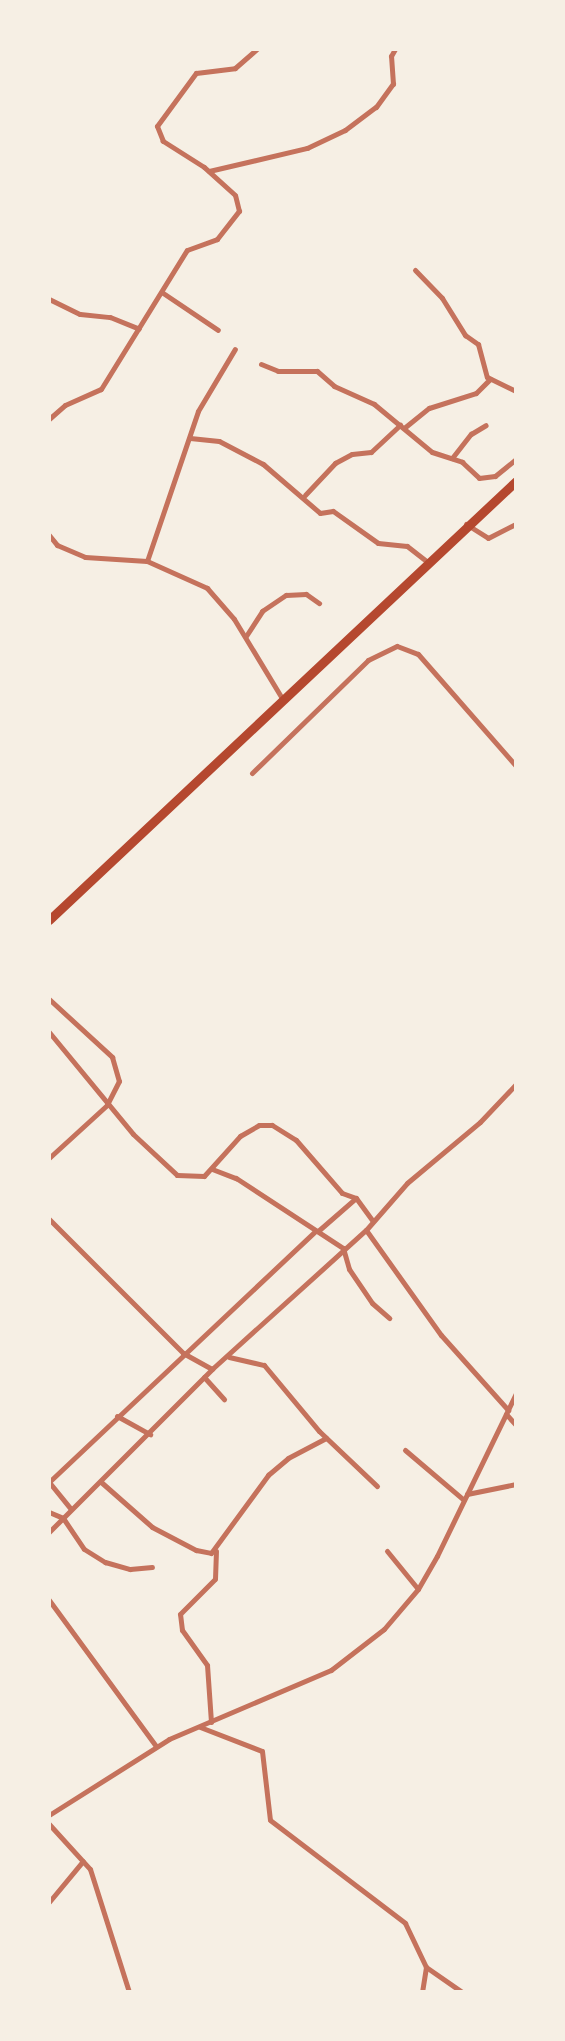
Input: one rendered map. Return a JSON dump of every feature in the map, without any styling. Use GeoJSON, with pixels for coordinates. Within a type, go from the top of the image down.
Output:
{"type":"FeatureCollection","features":[{"type":"Feature","properties":{"kind":"highway"},"geometry":{"type":"LineString","coordinates":[[49,920],[426,561],[516,481]]}},
{"type":"Feature","properties":{"kind":"street"},"geometry":{"type":"LineString","coordinates":[[49,419],[65,405],[100,389],[163,293],[187,250],[218,239],[239,211],[235,195],[209,171],[163,141],[158,133],[160,116],[196,73],[234,68],[257,49]]}},
{"type":"Feature","properties":{"kind":"street"},"geometry":{"type":"LineString","coordinates":[[209,171],[307,148],[345,130],[376,107],[393,84],[396,75],[391,56],[396,49]]}},
{"type":"Feature","properties":{"kind":"street"},"geometry":{"type":"LineString","coordinates":[[415,270],[442,298],[466,335],[478,344],[482,369],[490,379],[515,390]]}},
{"type":"Feature","properties":{"kind":"street"},"geometry":{"type":"LineString","coordinates":[[163,293],[218,330]]}},
{"type":"Feature","properties":{"kind":"street"},"geometry":{"type":"LineString","coordinates":[[49,299],[80,314],[110,317],[139,329]]}},
{"type":"Feature","properties":{"kind":"street"},"geometry":{"type":"LineString","coordinates":[[147,561],[200,406],[235,349]]}},
{"type":"Feature","properties":{"kind":"street"},"geometry":{"type":"LineString","coordinates":[[261,364],[278,371],[314,369],[334,386],[366,399],[432,452],[452,458],[483,479],[495,476],[516,459]]}},
{"type":"Feature","properties":{"kind":"street"},"geometry":{"type":"LineString","coordinates":[[305,495],[341,459],[371,452],[436,404],[476,393],[490,379]]}},
{"type":"Feature","properties":{"kind":"street"},"geometry":{"type":"LineString","coordinates":[[452,458],[471,434],[486,425]]}},
{"type":"Feature","properties":{"kind":"street"},"geometry":{"type":"LineString","coordinates":[[190,438],[224,444],[265,465],[283,484],[305,495],[320,513],[333,511],[378,543],[407,546],[426,561]]}},
{"type":"Feature","properties":{"kind":"street"},"geometry":{"type":"LineString","coordinates":[[466,524],[488,538],[516,524]]}},
{"type":"Feature","properties":{"kind":"street"},"geometry":{"type":"LineString","coordinates":[[49,535],[58,545],[89,558],[147,561],[207,588],[246,636],[283,700]]}},
{"type":"Feature","properties":{"kind":"street"},"geometry":{"type":"LineString","coordinates":[[246,636],[262,611],[286,595],[306,594],[319,603]]}},
{"type":"Feature","properties":{"kind":"street"},"geometry":{"type":"LineString","coordinates":[[252,773],[368,660],[397,646],[418,654],[516,766]]}},
{"type":"Feature","properties":{"kind":"street"},"geometry":{"type":"LineString","coordinates":[[49,999],[116,1063],[118,1087],[107,1105],[49,1158]]}},
{"type":"Feature","properties":{"kind":"street"},"geometry":{"type":"LineString","coordinates":[[49,1032],[107,1105],[177,1175],[201,1178],[240,1136],[259,1125],[272,1125],[296,1140],[342,1193],[356,1198],[372,1220]]}},
{"type":"Feature","properties":{"kind":"street"},"geometry":{"type":"LineString","coordinates":[[49,1532],[70,1508],[150,1434],[212,1369],[229,1357],[343,1248],[366,1230],[372,1220],[516,1084]]}},
{"type":"Feature","properties":{"kind":"street"},"geometry":{"type":"LineString","coordinates":[[212,1169],[236,1178],[343,1248],[349,1269],[372,1303],[389,1318]]}},
{"type":"Feature","properties":{"kind":"street"},"geometry":{"type":"LineString","coordinates":[[70,1508],[49,1482],[183,1353],[225,1320],[316,1232],[356,1198]]}},
{"type":"Feature","properties":{"kind":"street"},"geometry":{"type":"LineString","coordinates":[[49,1219],[183,1353],[212,1369]]}},
{"type":"Feature","properties":{"kind":"street"},"geometry":{"type":"LineString","coordinates":[[366,1230],[441,1335],[516,1425]]}},
{"type":"Feature","properties":{"kind":"street"},"geometry":{"type":"LineString","coordinates":[[229,1357],[264,1365],[326,1438],[377,1486]]}},
{"type":"Feature","properties":{"kind":"street"},"geometry":{"type":"LineString","coordinates":[[204,1377],[224,1399]]}},
{"type":"Feature","properties":{"kind":"street"},"geometry":{"type":"LineString","coordinates":[[49,1815],[156,1746],[331,1670],[384,1629],[418,1589],[516,1393]]}},
{"type":"Feature","properties":{"kind":"street"},"geometry":{"type":"LineString","coordinates":[[117,1416],[150,1434]]}},
{"type":"Feature","properties":{"kind":"street"},"geometry":{"type":"LineString","coordinates":[[211,1722],[207,1665],[183,1630],[180,1614],[215,1579],[216,1550],[268,1475],[288,1458],[326,1438]]}},
{"type":"Feature","properties":{"kind":"street"},"geometry":{"type":"LineString","coordinates":[[405,1450],[466,1497]]}},
{"type":"Feature","properties":{"kind":"street"},"geometry":{"type":"LineString","coordinates":[[100,1482],[158,1531],[201,1552],[216,1550]]}},
{"type":"Feature","properties":{"kind":"street"},"geometry":{"type":"LineString","coordinates":[[466,1497],[516,1484]]}},
{"type":"Feature","properties":{"kind":"street"},"geometry":{"type":"LineString","coordinates":[[49,1512],[63,1518],[84,1549],[105,1562],[130,1569],[152,1567]]}},
{"type":"Feature","properties":{"kind":"street"},"geometry":{"type":"LineString","coordinates":[[387,1552],[418,1589]]}},
{"type":"Feature","properties":{"kind":"street"},"geometry":{"type":"LineString","coordinates":[[49,1600],[156,1746]]}},
{"type":"Feature","properties":{"kind":"street"},"geometry":{"type":"LineString","coordinates":[[200,1727],[262,1751],[270,1820],[397,1915],[410,1929],[426,1967],[422,1992]]}},
{"type":"Feature","properties":{"kind":"street"},"geometry":{"type":"LineString","coordinates":[[49,1824],[83,1861],[96,1883],[129,1992]]}},
{"type":"Feature","properties":{"kind":"street"},"geometry":{"type":"LineString","coordinates":[[49,1902],[83,1861]]}},
{"type":"Feature","properties":{"kind":"street"},"geometry":{"type":"LineString","coordinates":[[426,1967],[462,1992]]}}]}
